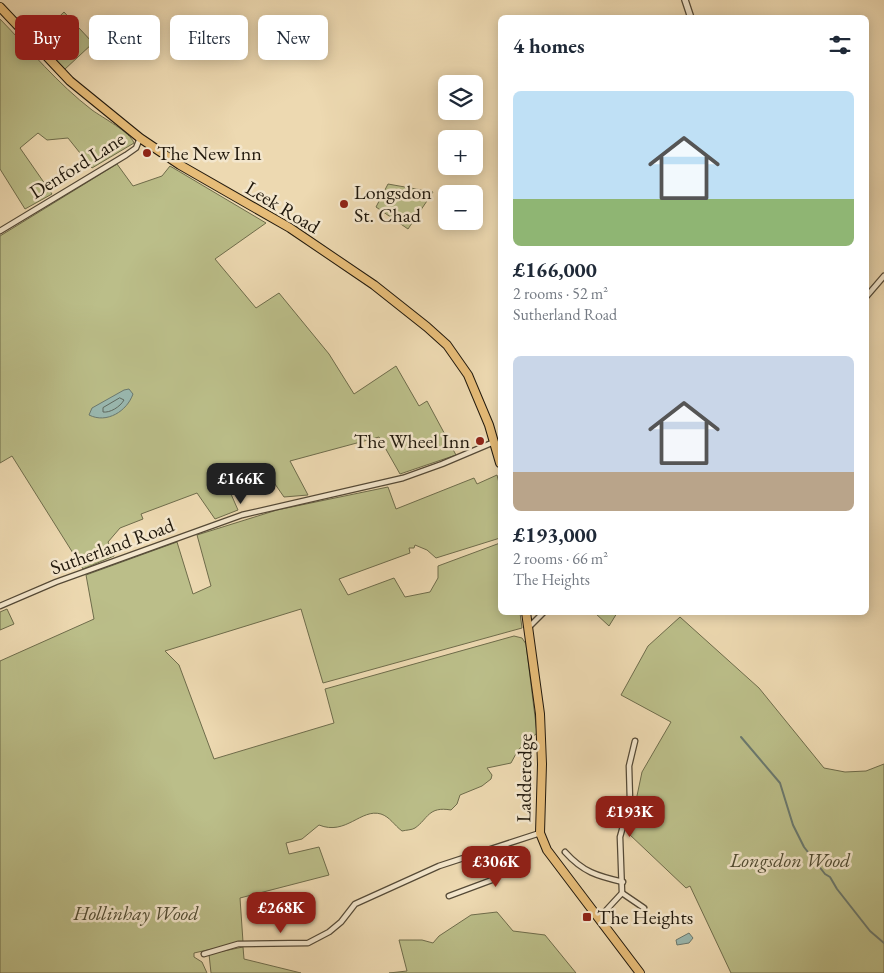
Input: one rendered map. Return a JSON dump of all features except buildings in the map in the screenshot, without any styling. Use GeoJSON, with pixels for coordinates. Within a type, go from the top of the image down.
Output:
{"type":"FeatureCollection","features":[{"type":"Feature","properties":{"kind":"highway","name":"Leek Road"},"geometry":{"type":"LineString","coordinates":[[0,7],[70,81],[140,138],[180,166],[290,228],[374,285],[427,326],[447,345],[468,375],[497,440]]}},
{"type":"Feature","properties":{"kind":"highway","name":"Ladderedge"},"geometry":{"type":"LineString","coordinates":[[526,615],[540,714],[542,764],[540,833],[547,850],[640,973]]}},
{"type":"Feature","properties":{"kind":"street"},"geometry":{"type":"LineString","coordinates":[[685,0],[690,15]]}},
{"type":"Feature","properties":{"kind":"street","name":"Denford Lane"},"geometry":{"type":"LineString","coordinates":[[0,231],[126,155],[136,148],[140,138]]}},
{"type":"Feature","properties":{"kind":"street"},"geometry":{"type":"LineString","coordinates":[[869,294],[884,276]]}},
{"type":"Feature","properties":{"kind":"street","name":"Sutherland Road"},"geometry":{"type":"LineString","coordinates":[[0,606],[56,582],[242,515],[403,478],[442,464],[497,440]]}},
{"type":"Feature","properties":{"kind":"street"},"geometry":{"type":"LineString","coordinates":[[528,627],[541,615]]}},
{"type":"Feature","properties":{"kind":"street"},"geometry":{"type":"LineString","coordinates":[[598,919],[622,893],[620,837],[630,801],[629,766],[635,741]]}},
{"type":"Feature","properties":{"kind":"street"},"geometry":{"type":"LineString","coordinates":[[204,954],[238,944],[308,943],[329,932],[355,904],[439,866],[540,833]]}},
{"type":"Feature","properties":{"kind":"street"},"geometry":{"type":"LineString","coordinates":[[450,896],[492,880],[498,874],[499,863],[496,848]]}},
{"type":"Feature","properties":{"kind":"street"},"geometry":{"type":"LineString","coordinates":[[565,852],[575,864],[592,874],[623,882]]}},
{"type":"Feature","properties":{"kind":"street"},"geometry":{"type":"LineString","coordinates":[[622,893],[644,908]]}},
{"type":"Feature","properties":{"kind":"green space"},"geometry":{"type":"Polygon","coordinates":[[[0,19],[15,35],[15,60],[38,60],[80,100],[122,130],[134,143],[92,168],[68,138],[47,140],[38,133],[20,148],[52,194],[25,209],[0,169],[0,19]]]}},
{"type":"Feature","properties":{"kind":"green space"},"geometry":{"type":"Polygon","coordinates":[[[79,28],[89,39],[89,47],[79,56],[79,28]]]}},
{"type":"Feature","properties":{"kind":"green space"},"geometry":{"type":"Polygon","coordinates":[[[54,60],[75,60],[64,70],[54,60]]]}},
{"type":"Feature","properties":{"kind":"green space"},"geometry":{"type":"Polygon","coordinates":[[[117,164],[133,186],[162,176],[170,166],[266,223],[215,259],[256,308],[279,293],[329,354],[354,394],[396,366],[419,406],[427,401],[456,455],[400,474],[379,437],[290,461],[308,495],[284,497],[268,474],[227,485],[238,510],[215,519],[197,493],[141,514],[143,519],[120,528],[108,542],[114,556],[83,569],[12,456],[0,463],[0,236],[117,164]]]}},
{"type":"Feature","properties":{"kind":"green space"},"geometry":{"type":"Polygon","coordinates":[[[388,184],[433,192],[408,229],[376,207],[388,184]]]}},
{"type":"Feature","properties":{"kind":"green space","name":"Hollinhay Wood"},"geometry":{"type":"Polygon","coordinates":[[[497,475],[498,539],[436,558],[427,550],[415,545],[414,548],[409,548],[410,553],[339,579],[348,595],[394,578],[405,597],[430,592],[438,578],[438,566],[498,544],[498,615],[520,615],[522,628],[323,683],[301,609],[165,651],[179,665],[214,759],[334,723],[325,689],[514,636],[522,638],[526,644],[537,733],[518,750],[511,763],[487,768],[492,775],[491,779],[482,786],[460,795],[457,804],[451,810],[443,809],[429,814],[414,829],[402,831],[387,817],[374,813],[337,827],[319,825],[302,839],[286,843],[289,854],[319,847],[329,875],[240,898],[243,942],[194,953],[194,957],[202,962],[207,973],[0,973],[0,661],[94,619],[86,575],[177,542],[193,594],[211,586],[197,535],[277,510],[388,487],[396,509],[474,478],[477,484],[497,475]]]}},
{"type":"Feature","properties":{"kind":"green space"},"geometry":{"type":"Polygon","coordinates":[[[7,609],[14,624],[0,630],[0,612],[7,609]]]}},
{"type":"Feature","properties":{"kind":"green space"},"geometry":{"type":"Polygon","coordinates":[[[597,615],[616,615],[609,626],[597,615]]]}},
{"type":"Feature","properties":{"kind":"green space","name":"Longsdon Wood"},"geometry":{"type":"Polygon","coordinates":[[[680,617],[759,688],[824,768],[845,772],[866,771],[884,764],[884,973],[731,973],[690,886],[686,888],[629,834],[642,772],[671,722],[621,695],[648,646],[680,617]]]}},
{"type":"Feature","properties":{"kind":"green space"},"geometry":{"type":"Polygon","coordinates":[[[497,912],[513,931],[545,935],[576,973],[389,973],[407,971],[399,940],[422,940],[433,943],[439,936],[471,915],[497,912]]]}},
{"type":"Feature","properties":{"kind":"green space"},"geometry":{"type":"Polygon","coordinates":[[[243,947],[244,959],[301,973],[211,973],[209,954],[243,947]]]}},
{"type":"Feature","properties":{"kind":"water"},"geometry":{"type":"Polygon","coordinates":[[[129,389],[133,394],[130,400],[126,406],[115,414],[103,418],[89,415],[92,408],[129,389]]]}},
{"type":"Feature","properties":{"kind":"water"},"geometry":{"type":"Polygon","coordinates":[[[689,933],[693,938],[689,943],[677,945],[676,940],[689,933]]]}},
{"type":"Feature","properties":{"kind":"waterway"},"geometry":{"type":"LineString","coordinates":[[741,737],[780,783],[793,825],[804,847],[825,874],[830,877],[837,889],[870,931],[884,943]]}},
{"type":"Feature","properties":{"kind":"place","name":"The New Inn"},"geometry":{"type":"Point","coordinates":[147,153]}},
{"type":"Feature","properties":{"kind":"place","name":"Longsdon St. Chad"},"geometry":{"type":"Point","coordinates":[344,204]}},
{"type":"Feature","properties":{"kind":"place","name":"The Wheel Inn"},"geometry":{"type":"Point","coordinates":[480,441]}},
{"type":"Feature","properties":{"kind":"place","name":"The Heights"},"geometry":{"type":"Point","coordinates":[587,917]}}]}
